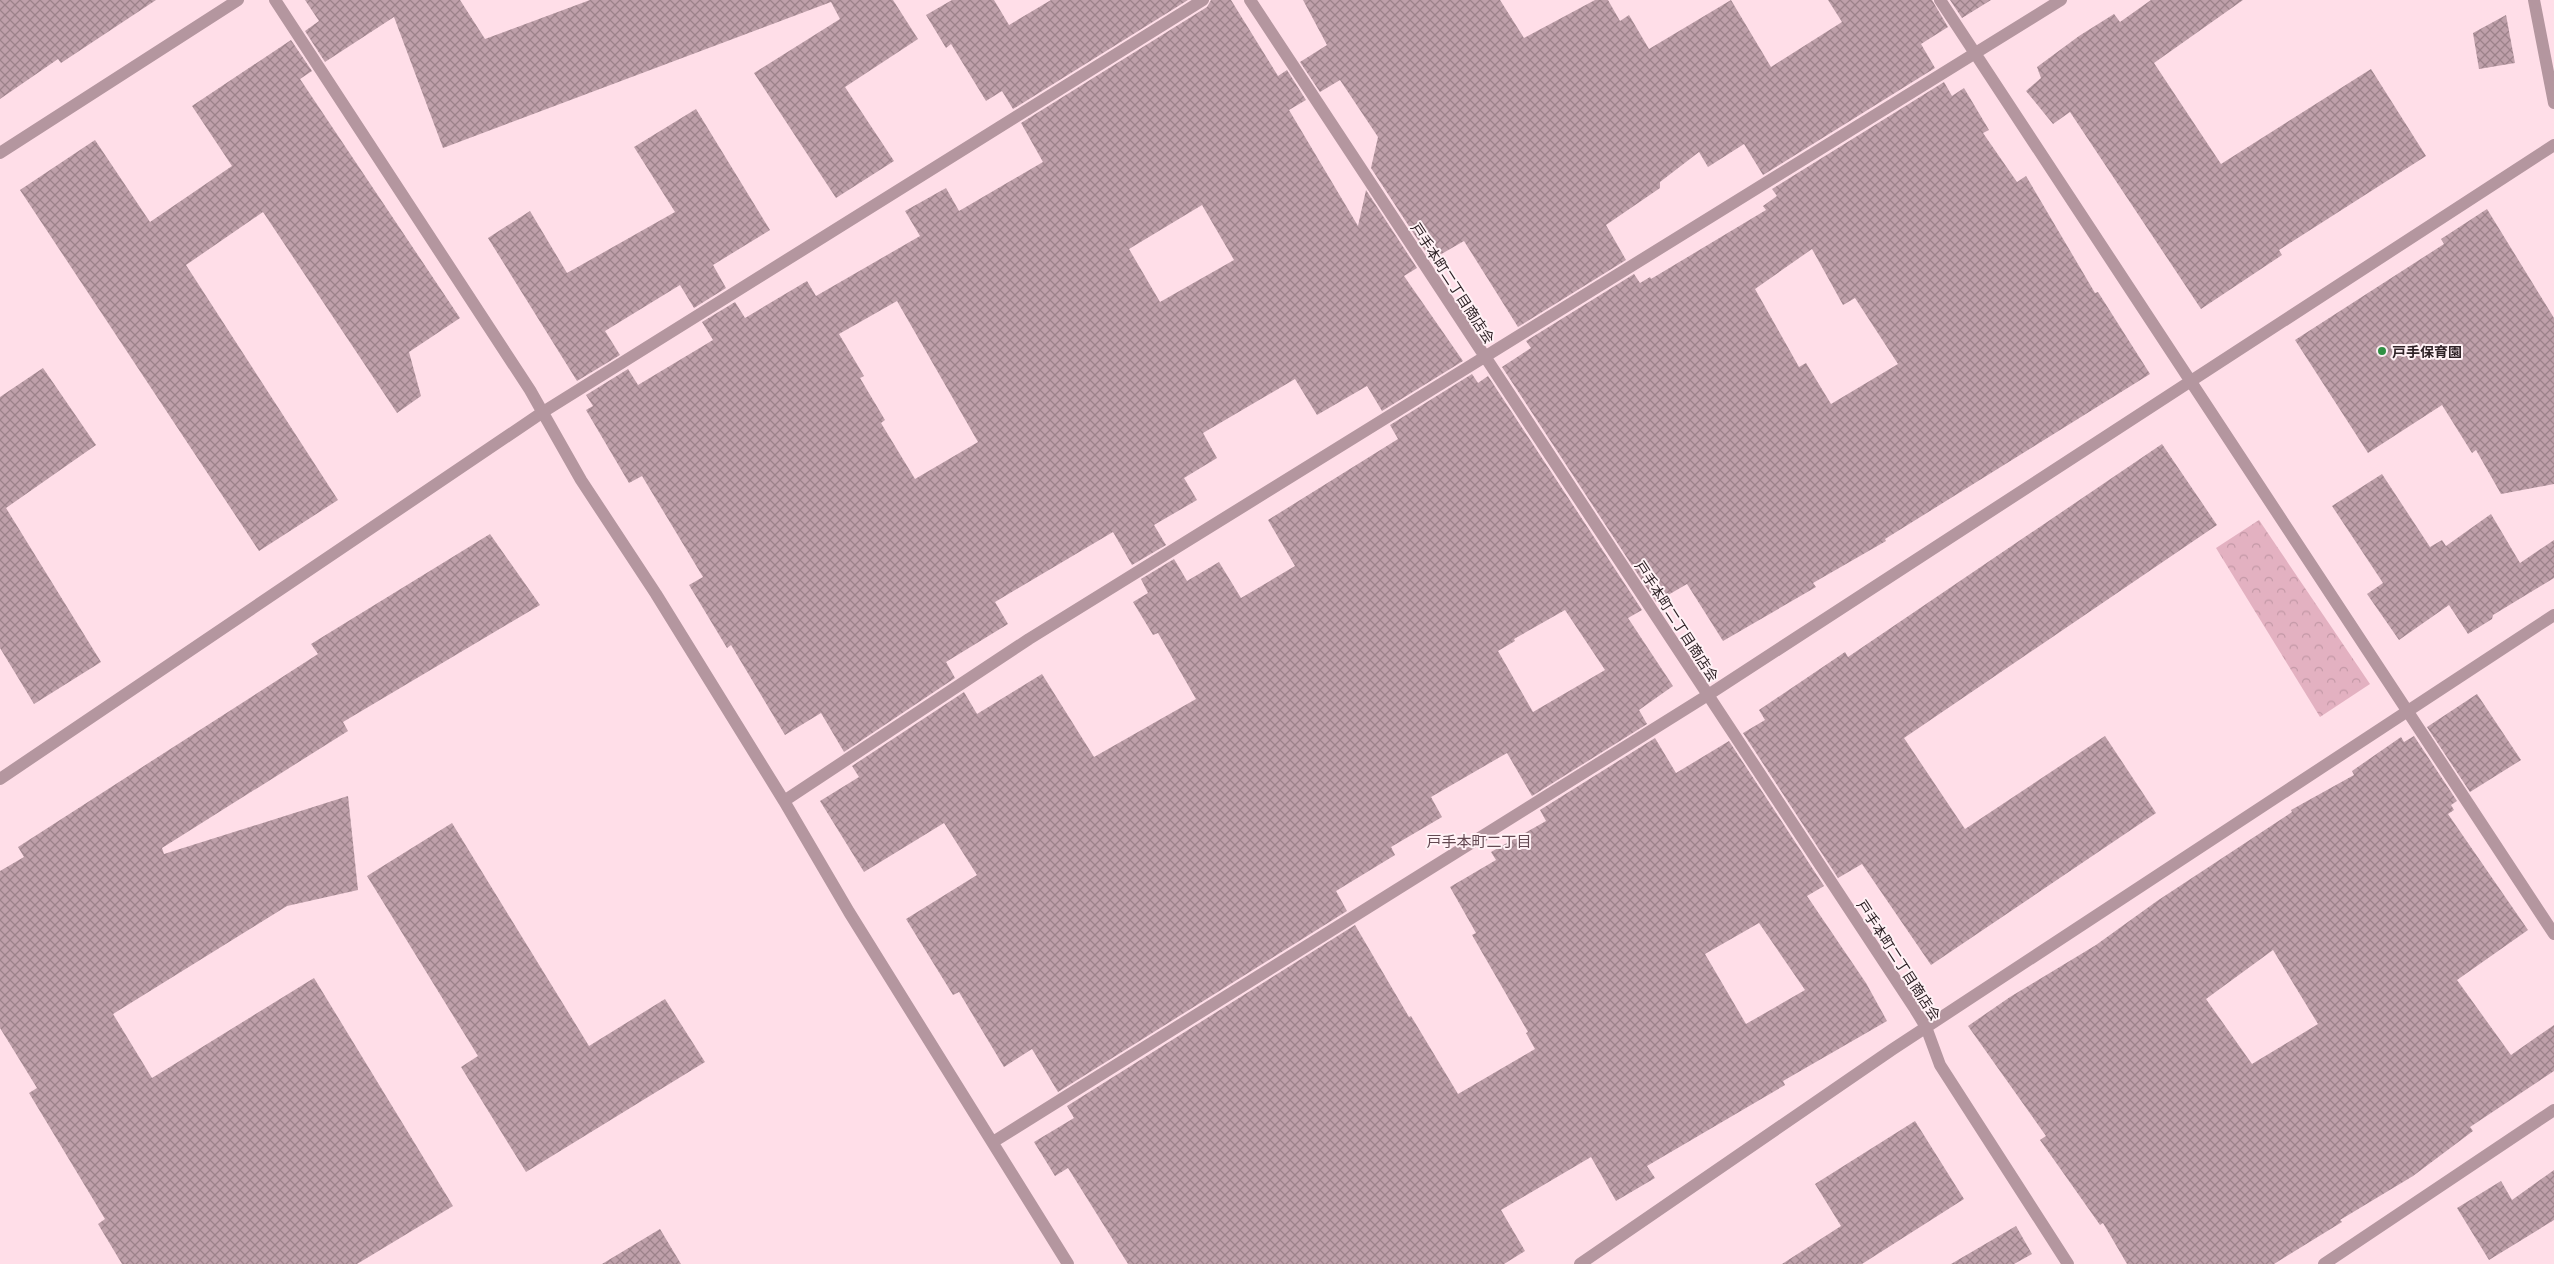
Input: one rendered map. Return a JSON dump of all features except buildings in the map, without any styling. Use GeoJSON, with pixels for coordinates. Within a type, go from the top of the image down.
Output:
{"type":"FeatureCollection","features":[{"type":"Feature","properties":{"kind":"street"},"geometry":{"type":"LineString","coordinates":[[0,152],[238,0]]}},
{"type":"Feature","properties":{"kind":"street"},"geometry":{"type":"LineString","coordinates":[[275,0],[543,412],[581,480],[656,594],[784,801],[849,912],[1068,1264]]}},
{"type":"Feature","properties":{"kind":"street"},"geometry":{"type":"LineString","coordinates":[[0,779],[543,412],[1204,0]]}},
{"type":"Feature","properties":{"kind":"street","name":"戸手本町二丁目商店会"},"geometry":{"type":"LineString","coordinates":[[1250,0],[1926,1027],[1940,1066],[2068,1264]]}},
{"type":"Feature","properties":{"kind":"street"},"geometry":{"type":"LineString","coordinates":[[1940,0],[2554,934]]}},
{"type":"Feature","properties":{"kind":"street"},"geometry":{"type":"LineString","coordinates":[[784,801],[1029,639],[1735,200],[1976,55],[2062,0]]}},
{"type":"Feature","properties":{"kind":"street"},"geometry":{"type":"LineString","coordinates":[[2534,0],[2554,104]]}},
{"type":"Feature","properties":{"kind":"street"},"geometry":{"type":"LineString","coordinates":[[993,1142],[1708,695],[2189,380],[2554,145]]}},
{"type":"Feature","properties":{"kind":"street"},"geometry":{"type":"LineString","coordinates":[[1580,1264],[1743,1150],[1926,1027],[2554,615]]}},
{"type":"Feature","properties":{"kind":"street"},"geometry":{"type":"LineString","coordinates":[[2324,1264],[2554,1110]]}},
{"type":"Feature","properties":{"kind":"green space"},"geometry":{"type":"Polygon","coordinates":[[[2259,520],[2370,684],[2320,717],[2216,548],[2259,520]]]}},
{"type":"Feature","properties":{"kind":"place","name":"戸手保育園"},"geometry":{"type":"Point","coordinates":[2382,351]}},
{"type":"Feature","properties":{"kind":"district","name":"戸手本町二丁目"},"geometry":{"type":"Point","coordinates":[1479,841]}}]}
